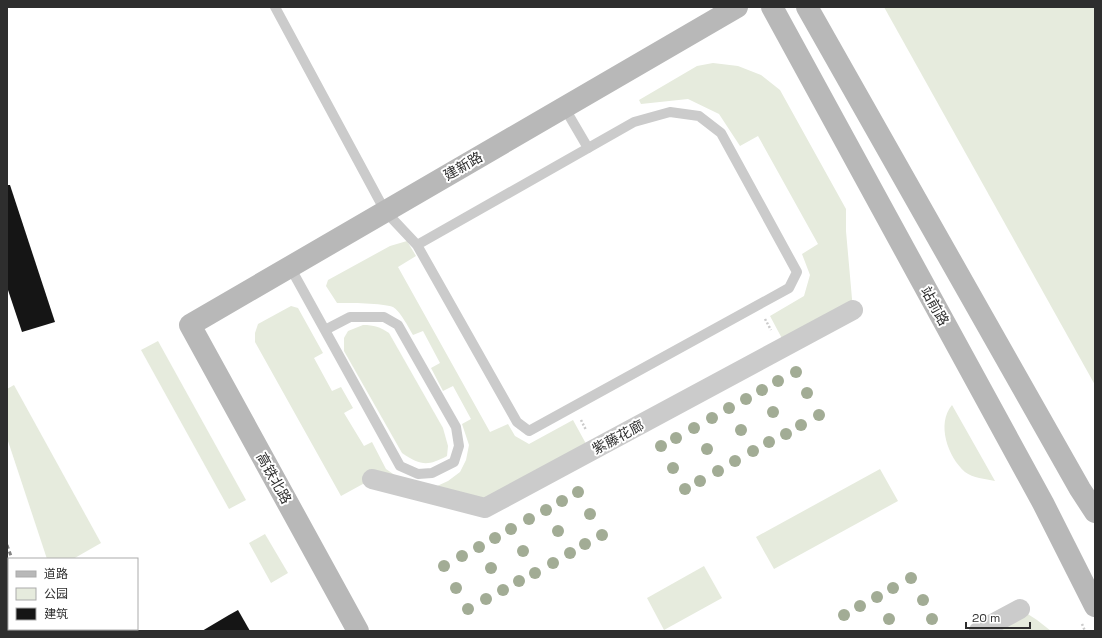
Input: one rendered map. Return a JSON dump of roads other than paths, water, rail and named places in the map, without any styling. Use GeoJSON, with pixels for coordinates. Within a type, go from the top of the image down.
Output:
{"type":"FeatureCollection","features":[{"type":"Feature","properties":{"kind":"main road","name":"建新路"},"geometry":{"type":"LineString","coordinates":[[190,325],[737,7]]}},
{"type":"Feature","properties":{"kind":"main road","name":"站前路"},"geometry":{"type":"LineString","coordinates":[[772,7],[1043,503],[1095,606]]}},
{"type":"Feature","properties":{"kind":"main road"},"geometry":{"type":"LineString","coordinates":[[807,7],[1080,489],[1095,512]]}},
{"type":"Feature","properties":{"kind":"main road","name":"高铁北路"},"geometry":{"type":"LineString","coordinates":[[190,325],[358,631]]}},
{"type":"Feature","properties":{"kind":"street","name":"紫藤花廊"},"geometry":{"type":"LineString","coordinates":[[372,479],[485,508],[853,310]]}},
{"type":"Feature","properties":{"kind":"street"},"geometry":{"type":"LineString","coordinates":[[979,631],[1020,609]]}},
{"type":"Feature","properties":{"kind":"lane"},"geometry":{"type":"LineString","coordinates":[[275,7],[385,211],[418,245],[517,422],[529,431],[789,288],[797,272],[721,133],[699,116],[670,112],[634,122],[418,245]]}},
{"type":"Feature","properties":{"kind":"lane"},"geometry":{"type":"LineString","coordinates":[[564,107],[588,148]]}},
{"type":"Feature","properties":{"kind":"lane"},"geometry":{"type":"LineString","coordinates":[[290,267],[400,466],[418,474],[432,473],[454,462],[459,446],[456,427],[398,325],[384,317],[350,317],[325,330]]}},
{"type":"Feature","properties":{"kind":"railway"},"geometry":{"type":"LineString","coordinates":[[7,545],[12,558]]}}]}
